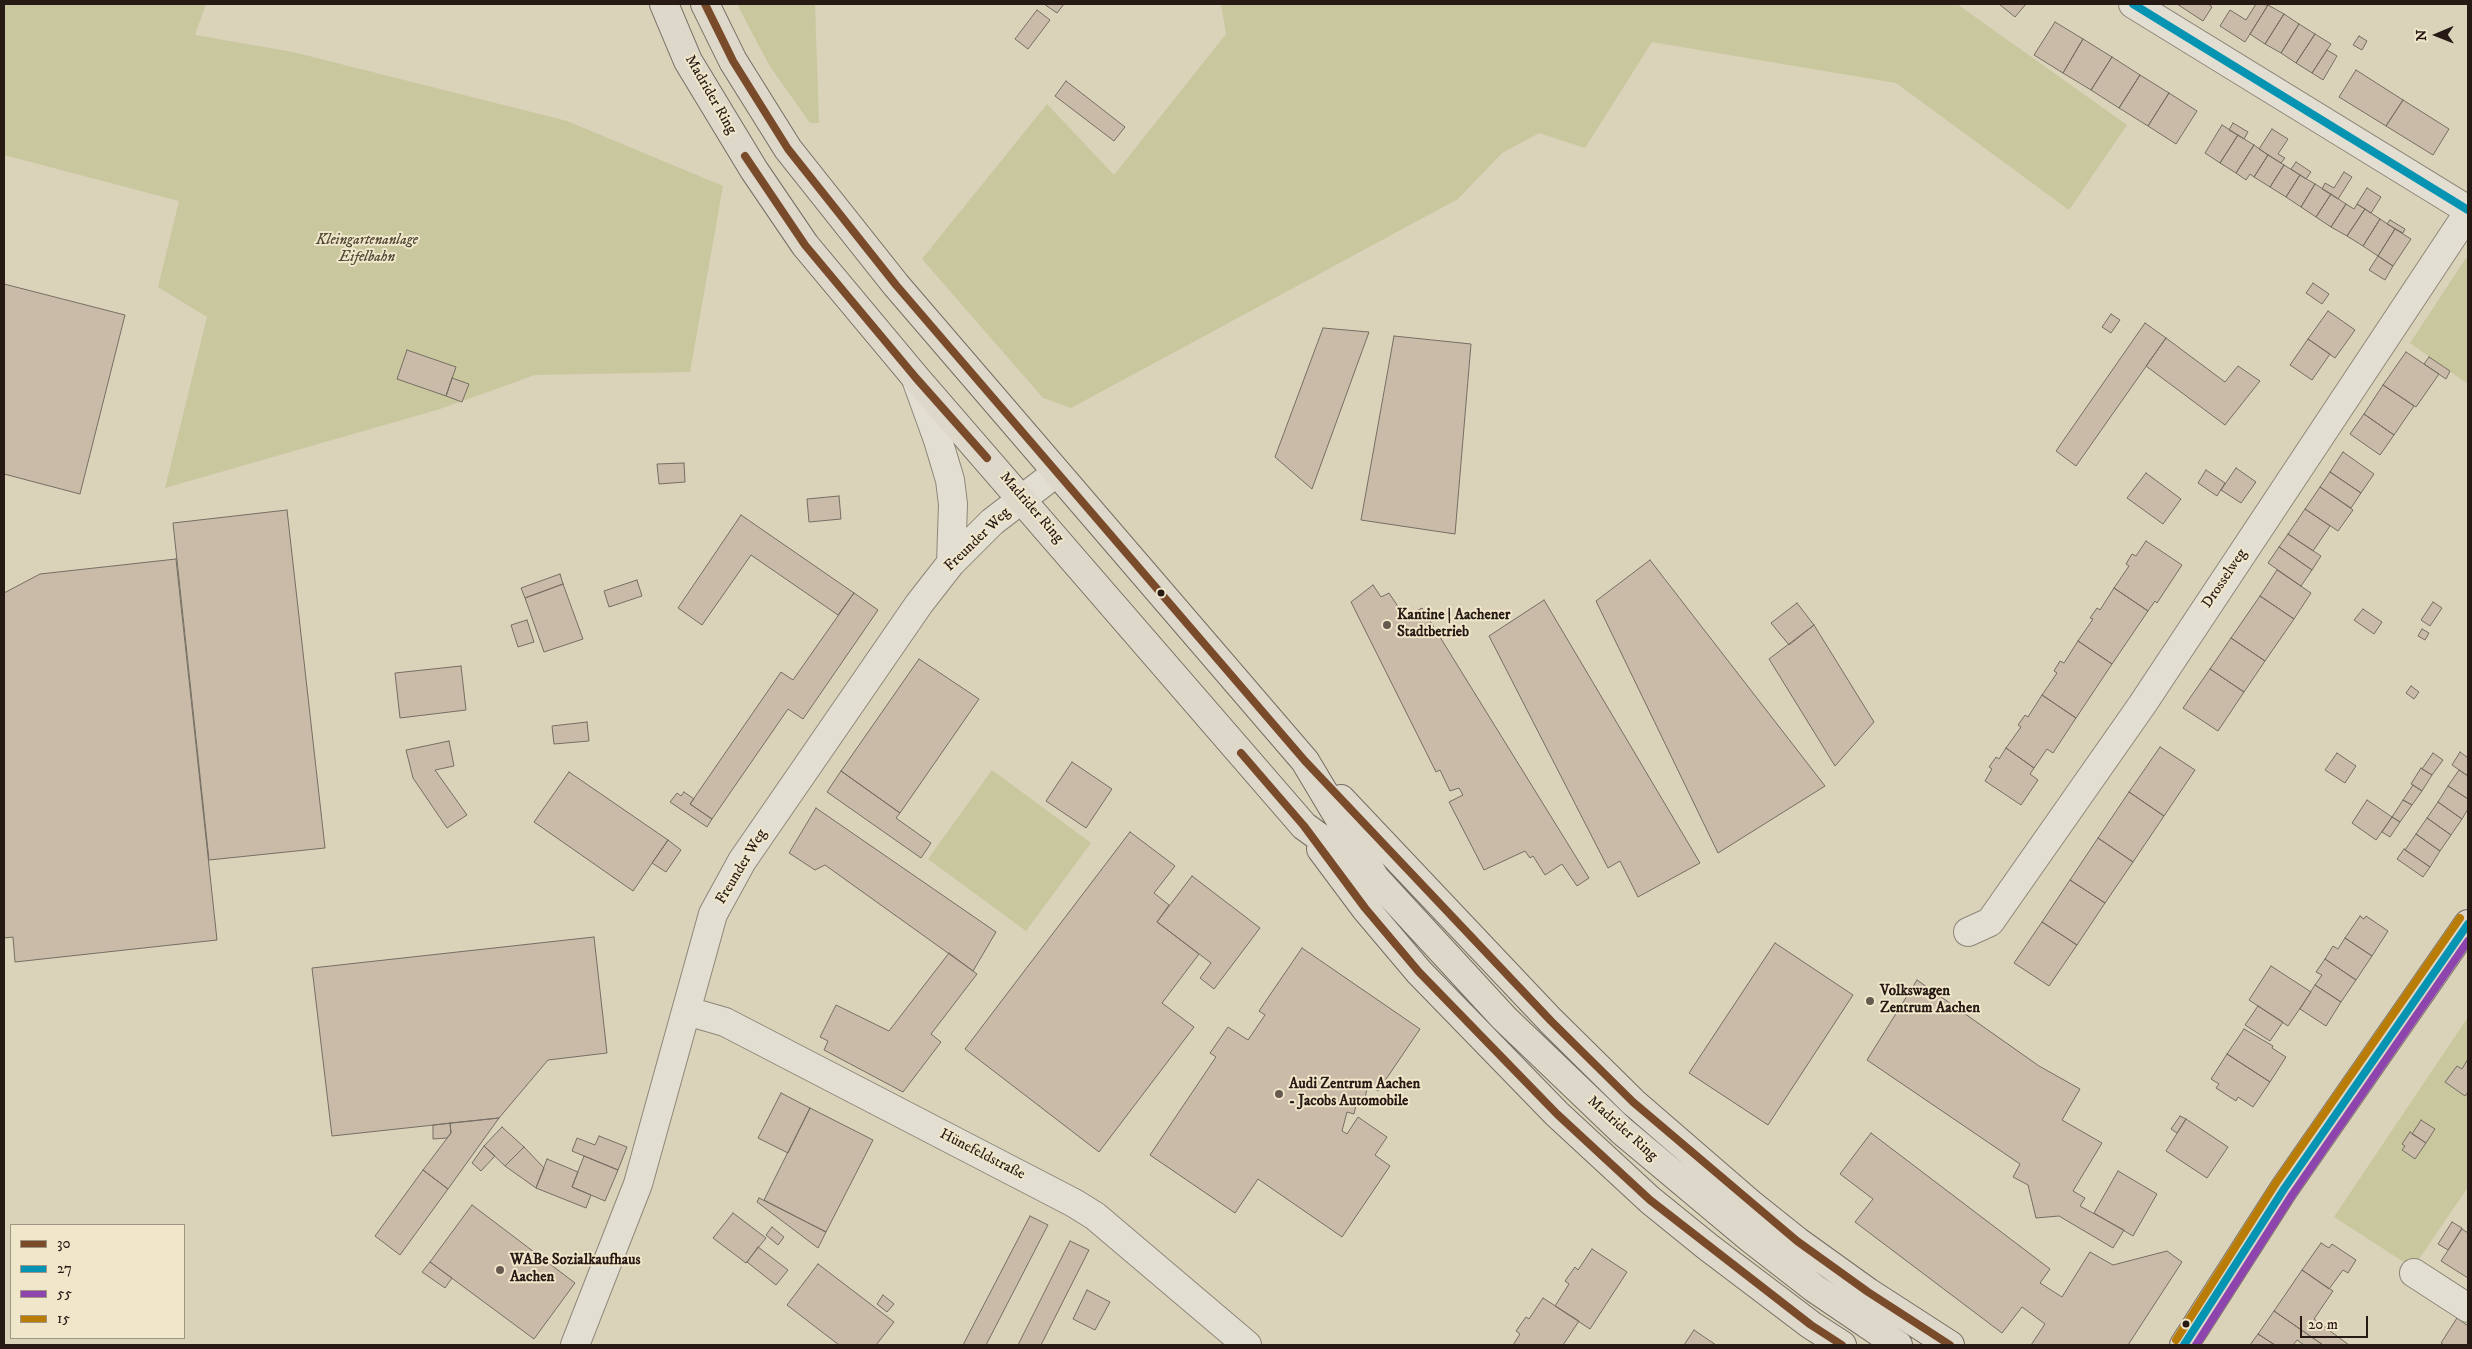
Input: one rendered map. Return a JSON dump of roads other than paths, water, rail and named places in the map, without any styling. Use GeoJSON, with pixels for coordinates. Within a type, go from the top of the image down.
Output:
{"type":"FeatureCollection","features":[{"type":"Feature","properties":{"kind":"main road","name":"Madrider Ring"},"geometry":{"type":"LineString","coordinates":[[664,4],[688,61],[754,170],[805,245],[916,378],[1022,498],[1304,826],[1376,878]]}},
{"type":"Feature","properties":{"kind":"main road","name":"Madrider Ring"},"geometry":{"type":"LineString","coordinates":[[705,4],[732,61],[788,149],[896,285],[1305,762],[1376,878],[1504,1018],[1622,1131],[1751,1239],[1814,1288],[1898,1345]]}},
{"type":"Feature","properties":{"kind":"main road"},"geometry":{"type":"LineString","coordinates":[[1305,762],[1551,1021],[1633,1102],[1752,1205],[1797,1240],[1868,1292],[1950,1345]]}},
{"type":"Feature","properties":{"kind":"main road"},"geometry":{"type":"LineString","coordinates":[[1304,826],[1365,908],[1420,972],[1557,1114],[1650,1200],[1810,1325],[1842,1345]]}},
{"type":"Feature","properties":{"kind":"main road"},"geometry":{"type":"LineString","coordinates":[[2184,1345],[2284,1189],[2468,924]]}},
{"type":"Feature","properties":{"kind":"street"},"geometry":{"type":"LineString","coordinates":[[2133,4],[2468,211]]}},
{"type":"Feature","properties":{"kind":"street","name":"Drosselweg"},"geometry":{"type":"LineString","coordinates":[[1968,932],[1990,922],[2142,705],[2468,211]]}},
{"type":"Feature","properties":{"kind":"street"},"geometry":{"type":"LineString","coordinates":[[916,378],[950,480],[953,504],[951,563]]}},
{"type":"Feature","properties":{"kind":"street","name":"Freunder Weg"},"geometry":{"type":"LineString","coordinates":[[575,1345],[638,1184],[713,914],[742,861],[916,608],[951,563],[992,522],[1056,473]]}},
{"type":"Feature","properties":{"kind":"street","name":"Hünefeldstraße"},"geometry":{"type":"LineString","coordinates":[[687,1011],[725,1022],[1074,1203],[1102,1222],[1247,1345]]}},
{"type":"Feature","properties":{"kind":"street"},"geometry":{"type":"LineString","coordinates":[[2414,1273],[2468,1308]]}},
{"type":"Feature","properties":{"kind":"place","name":"Kantine | Aachener Stadtbetrieb"},"geometry":{"type":"Point","coordinates":[1387,625]}},
{"type":"Feature","properties":{"kind":"place","name":"Volkswagen Zentrum Aachen"},"geometry":{"type":"Point","coordinates":[1870,1001]}},
{"type":"Feature","properties":{"kind":"place","name":"Audi Zentrum Aachen - Jacobs Automobile"},"geometry":{"type":"Point","coordinates":[1279,1094]}},
{"type":"Feature","properties":{"kind":"place","name":"WABe Sozialkaufhaus Aachen"},"geometry":{"type":"Point","coordinates":[500,1270]}},
{"type":"Feature","properties":{"kind":"park label","name":"Kleingartenanlage Eifelbahn"},"geometry":{"type":"Point","coordinates":[367,250]}}]}
